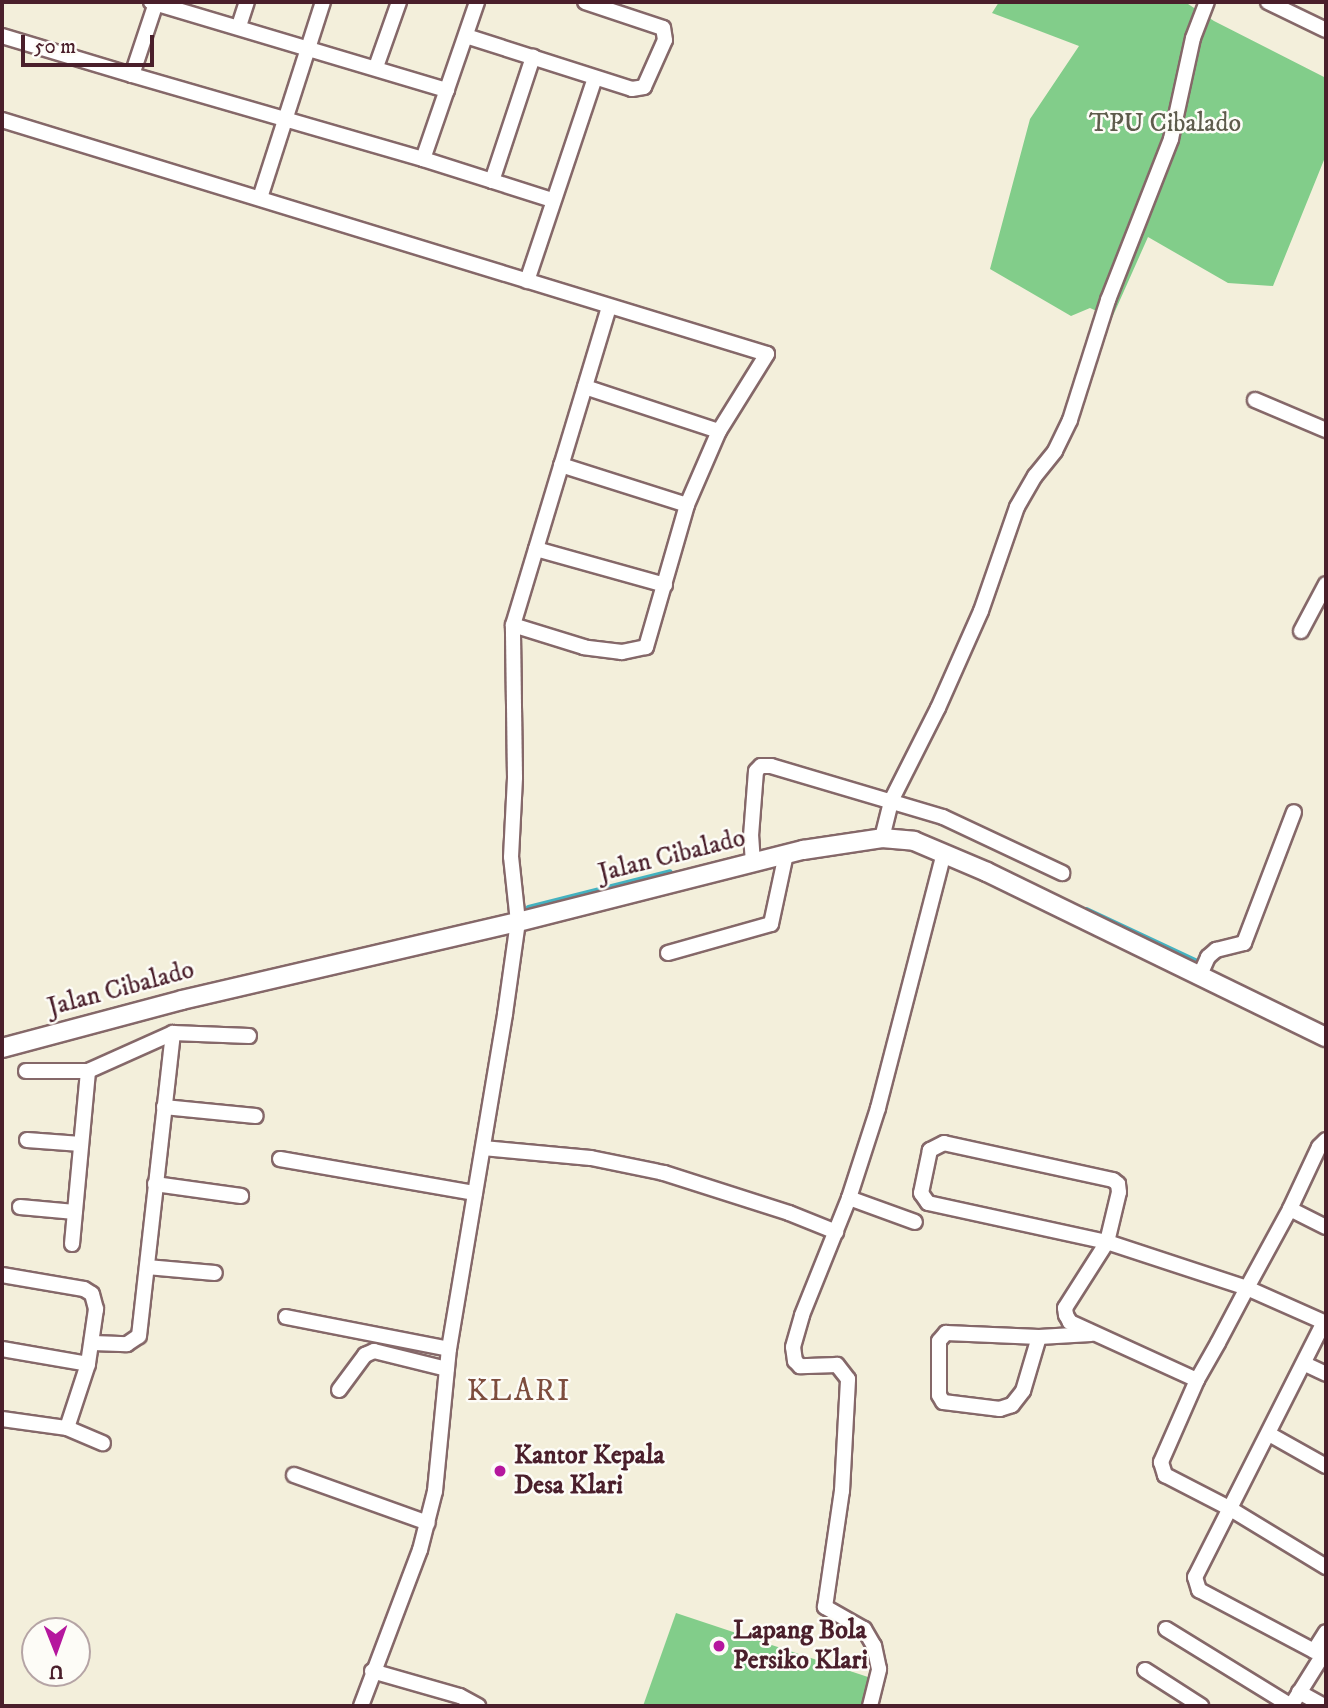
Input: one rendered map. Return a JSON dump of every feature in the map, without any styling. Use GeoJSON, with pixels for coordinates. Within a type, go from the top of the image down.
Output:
{"type":"FeatureCollection","features":[{"type":"Feature","properties":{"kind":"street"},"geometry":{"type":"LineString","coordinates":[[132,75],[154,2],[175,4],[447,90]]}},
{"type":"Feature","properties":{"kind":"street"},"geometry":{"type":"LineString","coordinates":[[239,26],[247,2]]}},
{"type":"Feature","properties":{"kind":"street"},"geometry":{"type":"LineString","coordinates":[[260,198],[323,2]]}},
{"type":"Feature","properties":{"kind":"street"},"geometry":{"type":"LineString","coordinates":[[376,67],[399,2]]}},
{"type":"Feature","properties":{"kind":"street"},"geometry":{"type":"LineString","coordinates":[[423,159],[477,2]]}},
{"type":"Feature","properties":{"kind":"street"},"geometry":{"type":"LineString","coordinates":[[466,36],[632,89],[644,87],[654,69],[666,33],[657,24],[585,2]]}},
{"type":"Feature","properties":{"kind":"street"},"geometry":{"type":"LineString","coordinates":[[886,821],[963,655],[1017,507],[1035,476],[1055,451],[1070,419],[1108,300],[1171,139],[1193,38],[1207,2]]}},
{"type":"Feature","properties":{"kind":"street"},"geometry":{"type":"LineString","coordinates":[[1268,2],[1326,30]]}},
{"type":"Feature","properties":{"kind":"street"},"geometry":{"type":"LineString","coordinates":[[2,36],[285,121],[423,159],[552,200]]}},
{"type":"Feature","properties":{"kind":"street"},"geometry":{"type":"LineString","coordinates":[[492,181],[533,57]]}},
{"type":"Feature","properties":{"kind":"street"},"geometry":{"type":"LineString","coordinates":[[527,281],[595,78]]}},
{"type":"Feature","properties":{"kind":"street"},"geometry":{"type":"LineString","coordinates":[[2,120],[766,354],[719,431],[687,505],[646,647],[622,652],[584,647],[513,625]]}},
{"type":"Feature","properties":{"kind":"street"},"geometry":{"type":"LineString","coordinates":[[361,1706],[428,1523],[438,1471],[449,1349],[517,922],[511,857],[515,777],[513,625],[609,307]]}},
{"type":"Feature","properties":{"kind":"street"},"geometry":{"type":"LineString","coordinates":[[585,387],[719,431]]}},
{"type":"Feature","properties":{"kind":"street"},"geometry":{"type":"LineString","coordinates":[[1255,400],[1326,430]]}},
{"type":"Feature","properties":{"kind":"street"},"geometry":{"type":"LineString","coordinates":[[561,465],[687,505]]}},
{"type":"Feature","properties":{"kind":"street"},"geometry":{"type":"LineString","coordinates":[[536,548],[665,585]]}},
{"type":"Feature","properties":{"kind":"street"},"geometry":{"type":"LineString","coordinates":[[1301,631],[1326,584]]}},
{"type":"Feature","properties":{"kind":"street"},"geometry":{"type":"LineString","coordinates":[[752,850],[756,771],[761,766],[783,768],[886,821],[943,817],[1062,873]]}},
{"type":"Feature","properties":{"kind":"street"},"geometry":{"type":"LineString","coordinates":[[1204,966],[1223,947],[1244,943],[1294,812]]}},
{"type":"Feature","properties":{"kind":"street","name":"Jalan Cibalado"},"geometry":{"type":"LineString","coordinates":[[2,1048],[232,988],[517,922],[752,850],[786,854],[841,842],[886,821],[914,841],[1204,966],[1326,1037]]}},
{"type":"Feature","properties":{"kind":"street"},"geometry":{"type":"LineString","coordinates":[[870,1706],[878,1669],[874,1646],[864,1629],[825,1607],[842,1491],[848,1379],[837,1365],[800,1366],[793,1354],[802,1315],[849,1198],[878,1108],[944,852]]}},
{"type":"Feature","properties":{"kind":"street"},"geometry":{"type":"LineString","coordinates":[[668,953],[771,924],[786,854]]}},
{"type":"Feature","properties":{"kind":"street"},"geometry":{"type":"LineString","coordinates":[[26,1072],[88,1071],[173,1033],[249,1036]]}},
{"type":"Feature","properties":{"kind":"street"},"geometry":{"type":"LineString","coordinates":[[93,1343],[127,1344],[139,1336],[173,1033]]}},
{"type":"Feature","properties":{"kind":"street"},"geometry":{"type":"LineString","coordinates":[[72,1244],[88,1071]]}},
{"type":"Feature","properties":{"kind":"street"},"geometry":{"type":"LineString","coordinates":[[164,1107],[256,1116]]}},
{"type":"Feature","properties":{"kind":"street"},"geometry":{"type":"LineString","coordinates":[[27,1140],[81,1144]]}},
{"type":"Feature","properties":{"kind":"street"},"geometry":{"type":"LineString","coordinates":[[1326,1140],[1319,1147],[1290,1209],[1197,1380],[1161,1462],[1165,1475],[1229,1508],[1326,1567]]}},
{"type":"Feature","properties":{"kind":"street"},"geometry":{"type":"LineString","coordinates":[[1197,1380],[1070,1322],[1065,1308],[1107,1242],[1119,1192],[1118,1184],[1113,1180],[944,1143],[930,1150],[921,1193],[928,1203],[1107,1242],[1247,1288],[1325,1323],[1195,1577],[1199,1590],[1314,1651],[1326,1632]]}},
{"type":"Feature","properties":{"kind":"street"},"geometry":{"type":"LineString","coordinates":[[482,1148],[591,1158],[664,1173],[789,1213],[836,1232]]}},
{"type":"Feature","properties":{"kind":"street"},"geometry":{"type":"LineString","coordinates":[[280,1159],[475,1193]]}},
{"type":"Feature","properties":{"kind":"street"},"geometry":{"type":"LineString","coordinates":[[155,1184],[241,1196]]}},
{"type":"Feature","properties":{"kind":"street"},"geometry":{"type":"LineString","coordinates":[[849,1198],[915,1223]]}},
{"type":"Feature","properties":{"kind":"street"},"geometry":{"type":"LineString","coordinates":[[20,1208],[75,1212]]}},
{"type":"Feature","properties":{"kind":"street"},"geometry":{"type":"LineString","coordinates":[[1290,1209],[1326,1227]]}},
{"type":"Feature","properties":{"kind":"street"},"geometry":{"type":"LineString","coordinates":[[147,1266],[215,1273]]}},
{"type":"Feature","properties":{"kind":"street"},"geometry":{"type":"LineString","coordinates":[[2,1275],[90,1293],[96,1304],[93,1343],[67,1428]]}},
{"type":"Feature","properties":{"kind":"street"},"geometry":{"type":"LineString","coordinates":[[286,1317],[449,1349]]}},
{"type":"Feature","properties":{"kind":"street"},"geometry":{"type":"LineString","coordinates":[[1039,1337],[1023,1391],[1012,1405],[1000,1409],[943,1402],[939,1395],[938,1370],[941,1336],[958,1332],[1039,1337],[1095,1334]]}},
{"type":"Feature","properties":{"kind":"street"},"geometry":{"type":"LineString","coordinates":[[2,1349],[88,1364]]}},
{"type":"Feature","properties":{"kind":"street"},"geometry":{"type":"LineString","coordinates":[[339,1390],[365,1355],[374,1351],[447,1370]]}},
{"type":"Feature","properties":{"kind":"street"},"geometry":{"type":"LineString","coordinates":[[1305,1364],[1326,1374]]}},
{"type":"Feature","properties":{"kind":"street"},"geometry":{"type":"LineString","coordinates":[[2,1419],[67,1428],[103,1443]]}},
{"type":"Feature","properties":{"kind":"street"},"geometry":{"type":"LineString","coordinates":[[1269,1434],[1326,1466]]}},
{"type":"Feature","properties":{"kind":"street"},"geometry":{"type":"LineString","coordinates":[[294,1475],[428,1523]]}},
{"type":"Feature","properties":{"kind":"street"},"geometry":{"type":"LineString","coordinates":[[1166,1629],[1291,1706],[1326,1650]]}},
{"type":"Feature","properties":{"kind":"street"},"geometry":{"type":"LineString","coordinates":[[1145,1670],[1201,1706]]}},
{"type":"Feature","properties":{"kind":"street"},"geometry":{"type":"LineString","coordinates":[[372,1671],[460,1696],[478,1706]]}},
{"type":"Feature","properties":{"kind":"street"},"geometry":{"type":"LineString","coordinates":[[1298,1692],[1324,1706]]}},
{"type":"Feature","properties":{"kind":"green space","name":"TPU Cibalado"},"geometry":{"type":"Polygon","coordinates":[[[999,2],[1185,2],[1214,21],[1326,78],[1326,155],[1273,286],[1228,283],[1148,237],[1112,318],[1090,308],[1071,316],[990,269],[1030,119],[1079,46],[992,13],[999,2]]]}},
{"type":"Feature","properties":{"kind":"green space","name":"Lapang Bola Persiko Klari"},"geometry":{"type":"Polygon","coordinates":[[[676,1613],[871,1678],[861,1706],[643,1706],[676,1613]]]}},
{"type":"Feature","properties":{"kind":"waterway"},"geometry":{"type":"LineString","coordinates":[[528,907],[670,871]]}},
{"type":"Feature","properties":{"kind":"waterway"},"geometry":{"type":"LineString","coordinates":[[1086,909],[1197,961]]}},
{"type":"Feature","properties":{"kind":"place","name":"Kantor Kepala Desa Klari"},"geometry":{"type":"Point","coordinates":[500,1471]}},
{"type":"Feature","properties":{"kind":"place","name":"Lapang Bola Persiko Klari"},"geometry":{"type":"Point","coordinates":[719,1646]}},
{"type":"Feature","properties":{"kind":"district","name":"KLARI"},"geometry":{"type":"Point","coordinates":[519,1392]}}]}
